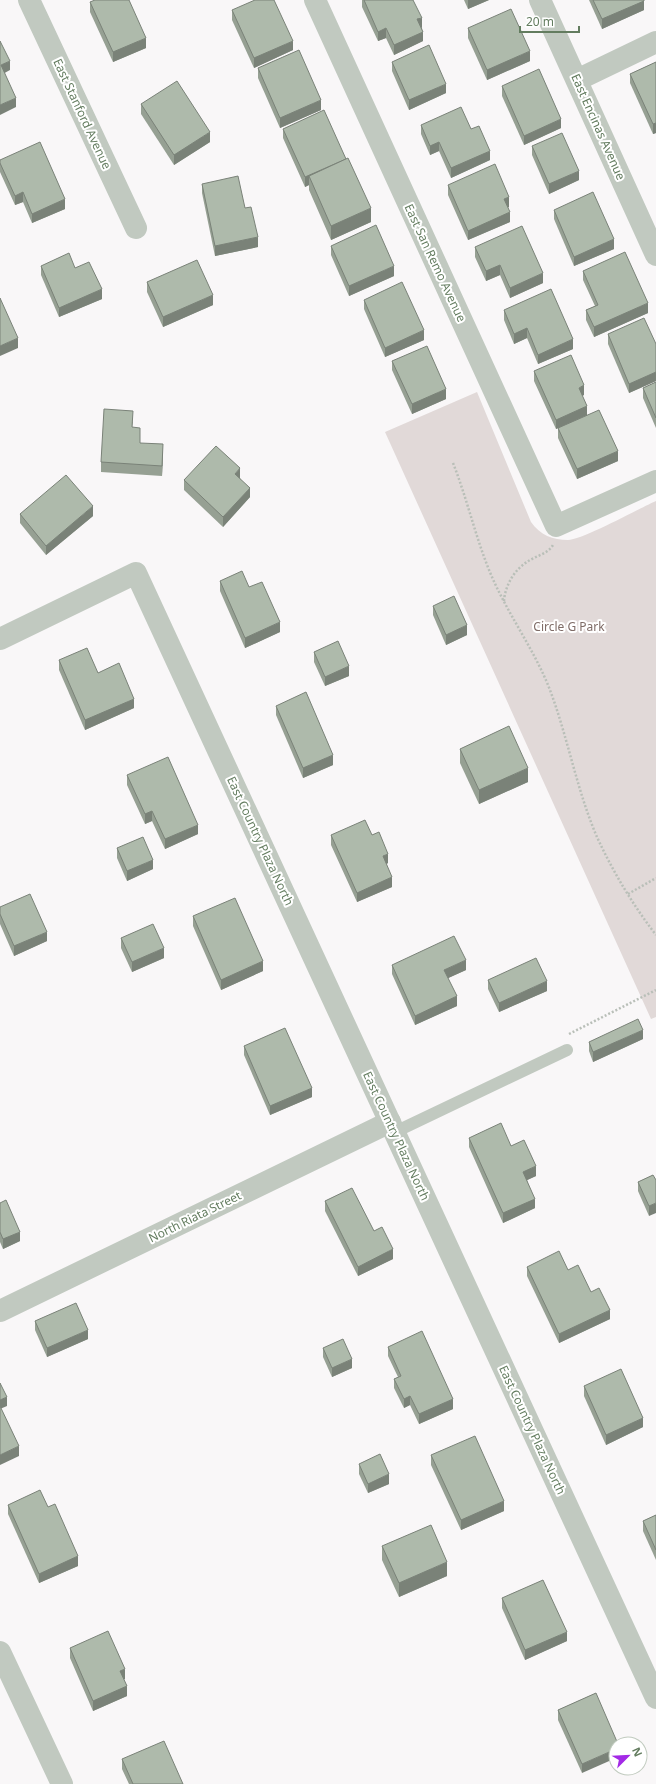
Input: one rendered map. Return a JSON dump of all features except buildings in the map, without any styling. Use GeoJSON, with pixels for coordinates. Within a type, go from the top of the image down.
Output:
{"type":"FeatureCollection","features":[{"type":"Feature","properties":{"kind":"street","name":"East Stanford Avenue"},"geometry":{"type":"LineString","coordinates":[[28,0],[136,228]]}},
{"type":"Feature","properties":{"kind":"street","name":"East San Remo Avenue"},"geometry":{"type":"LineString","coordinates":[[315,0],[556,526]]}},
{"type":"Feature","properties":{"kind":"street","name":"East Encinas Avenue"},"geometry":{"type":"LineString","coordinates":[[540,0],[656,255]]}},
{"type":"Feature","properties":{"kind":"street"},"geometry":{"type":"LineString","coordinates":[[577,80],[656,42]]}},
{"type":"Feature","properties":{"kind":"street"},"geometry":{"type":"LineString","coordinates":[[556,526],[656,481]]}},
{"type":"Feature","properties":{"kind":"street","name":"East Country Plaza North"},"geometry":{"type":"LineString","coordinates":[[0,639],[136,573],[656,1698]]}},
{"type":"Feature","properties":{"kind":"street","name":"North Riata Street"},"geometry":{"type":"LineString","coordinates":[[0,1311],[392,1127]]}},
{"type":"Feature","properties":{"kind":"street"},"geometry":{"type":"LineString","coordinates":[[0,1652],[62,1784]]}},
{"type":"Feature","properties":{"kind":"lane"},"geometry":{"type":"LineString","coordinates":[[392,1127],[567,1050]]}},
{"type":"Feature","properties":{"kind":"path"},"geometry":{"type":"LineString","coordinates":[[453,463],[463,488],[476,534],[492,577],[549,688],[597,836],[628,894],[656,935]]}},
{"type":"Feature","properties":{"kind":"path"},"geometry":{"type":"LineString","coordinates":[[504,602],[504,590],[511,579],[526,562],[553,547],[556,526]]}},
{"type":"Feature","properties":{"kind":"path"},"geometry":{"type":"LineString","coordinates":[[628,894],[656,878]]}},
{"type":"Feature","properties":{"kind":"green space","name":"Circle G Park"},"geometry":{"type":"Polygon","coordinates":[[[477,392],[531,522],[538,530],[547,536],[557,539],[575,539],[598,530],[656,501],[656,1017],[651,1019],[385,432],[477,392]]]}}]}
